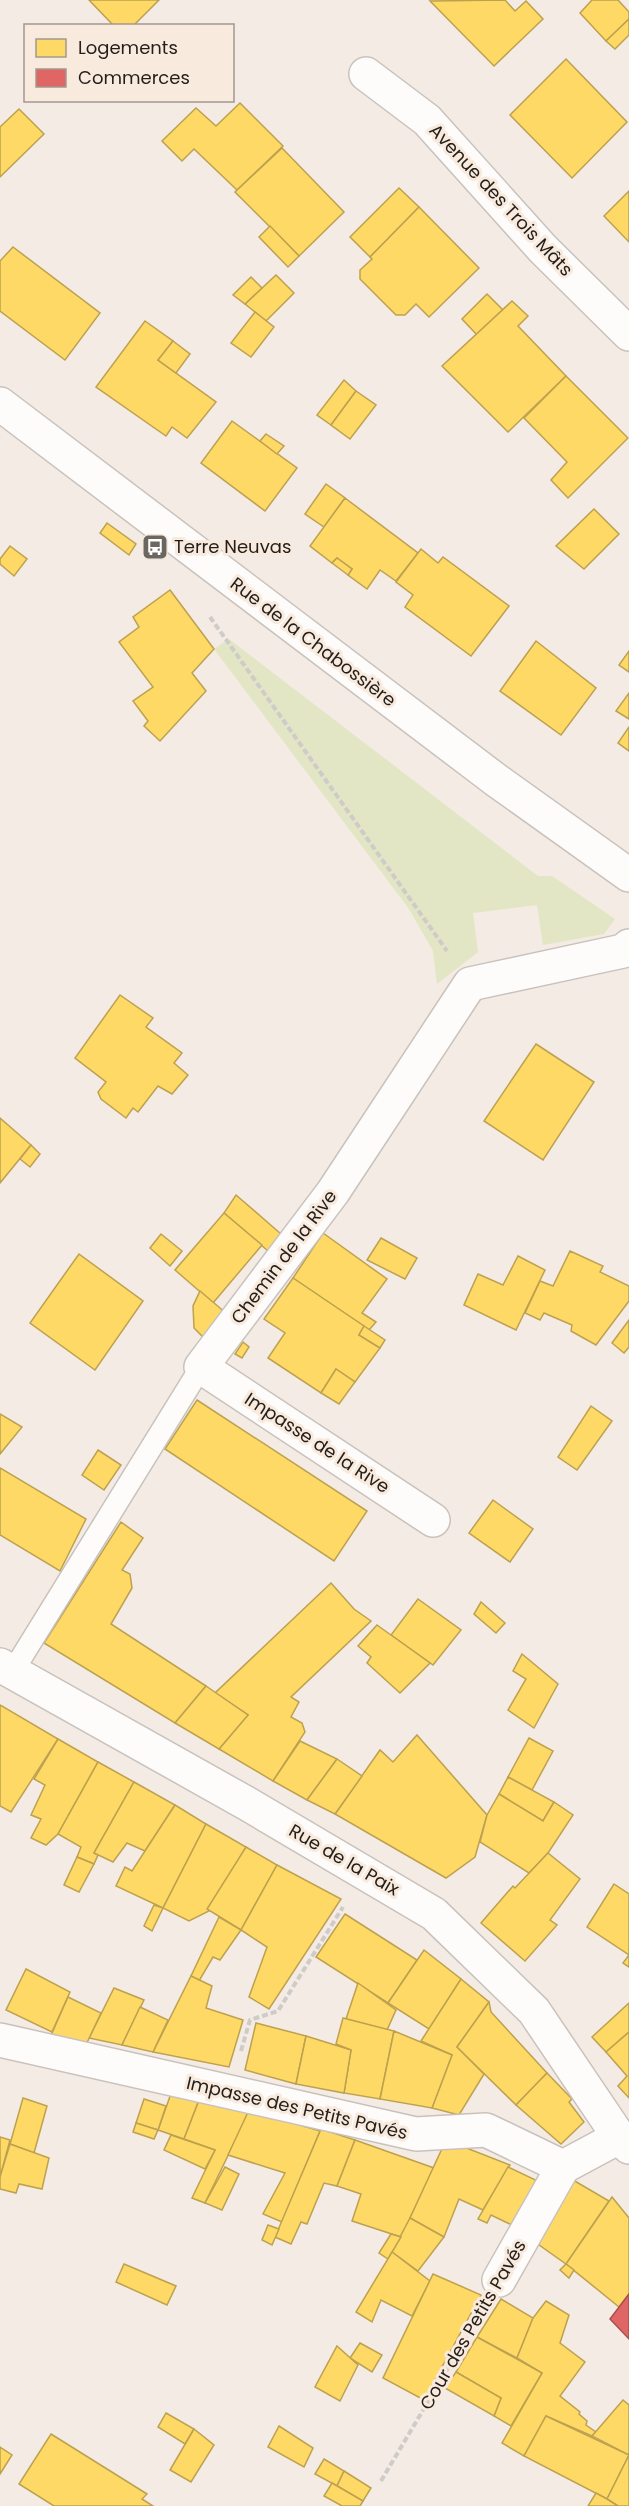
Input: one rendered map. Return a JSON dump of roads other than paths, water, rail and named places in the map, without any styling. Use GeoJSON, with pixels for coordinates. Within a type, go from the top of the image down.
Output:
{"type":"FeatureCollection","features":[{"type":"Feature","properties":{"kind":"street","name":"Avenue des Trois Mâts"},"geometry":{"type":"LineString","coordinates":[[366,74],[427,120],[543,249],[629,334]]}},
{"type":"Feature","properties":{"kind":"street","name":"Rue de la Chabossière"},"geometry":{"type":"LineString","coordinates":[[0,404],[496,780],[629,875]]}},
{"type":"Feature","properties":{"kind":"street","name":"Chemin de la Rive"},"geometry":{"type":"LineString","coordinates":[[201,1367],[333,1192],[470,984],[622,951],[629,946]]}},
{"type":"Feature","properties":{"kind":"street","name":"Impasse de la Rive"},"geometry":{"type":"LineString","coordinates":[[201,1367],[433,1520]]}},
{"type":"Feature","properties":{"kind":"street","name":"Rue de la Paix"},"geometry":{"type":"LineString","coordinates":[[7,1668],[365,1872],[434,1914],[534,2011],[624,2142]]}},
{"type":"Feature","properties":{"kind":"street","name":"Impasse des Petits Pavés"},"geometry":{"type":"LineString","coordinates":[[0,2040],[416,2134],[486,2130],[563,2167]]}},
{"type":"Feature","properties":{"kind":"street"},"geometry":{"type":"LineString","coordinates":[[563,2167],[624,2142]]}},
{"type":"Feature","properties":{"kind":"street","name":"Cour des Petits Pavés"},"geometry":{"type":"LineString","coordinates":[[499,2280],[563,2167]]}},
{"type":"Feature","properties":{"kind":"lane","name":"Chemin de la Rive"},"geometry":{"type":"LineString","coordinates":[[7,1668],[201,1367]]}},
{"type":"Feature","properties":{"kind":"place","name":"Terre Neuvas"},"geometry":{"type":"Point","coordinates":[155,547]}}]}
